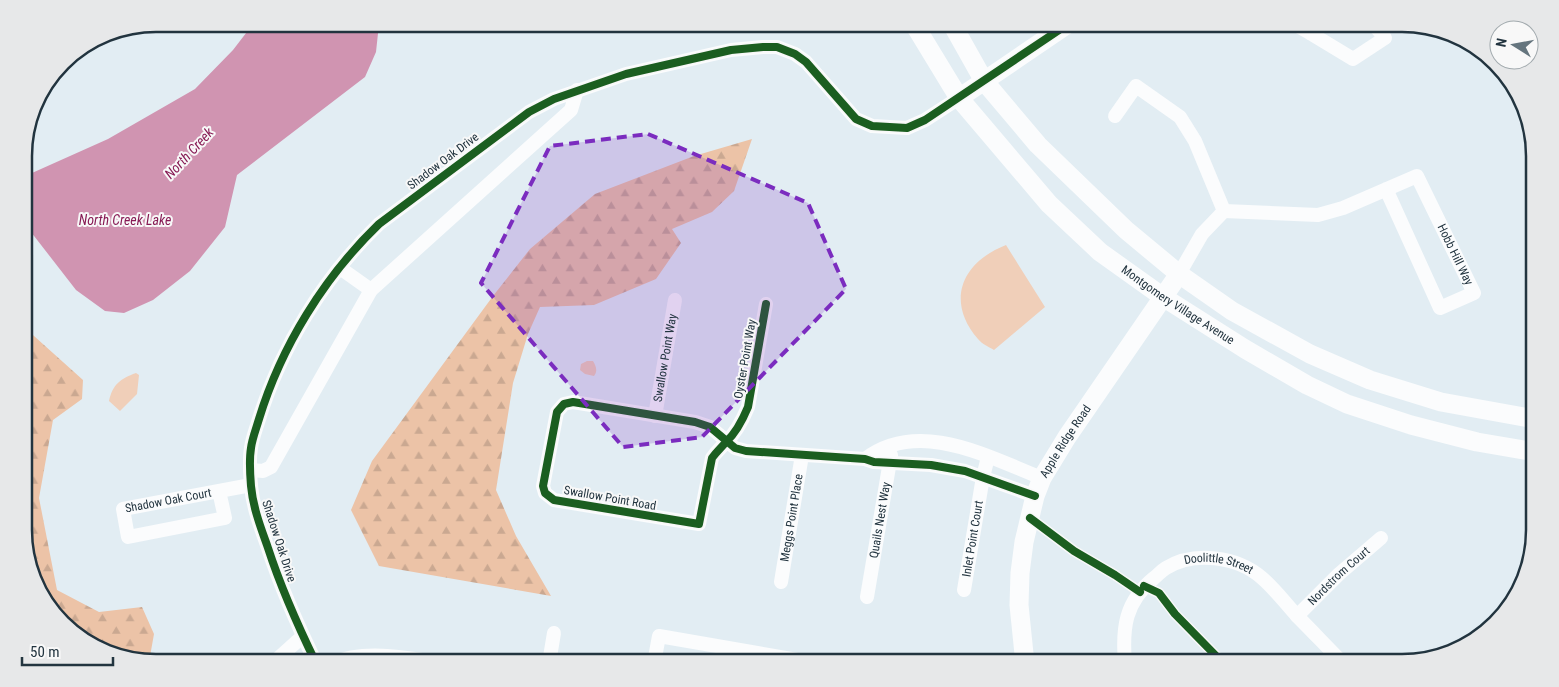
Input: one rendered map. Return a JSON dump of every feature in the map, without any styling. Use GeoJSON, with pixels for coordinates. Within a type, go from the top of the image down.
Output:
{"type":"FeatureCollection","features":[{"type":"Feature","properties":{"kind":"main road","name":"Montgomery Village Avenue"},"geometry":{"type":"LineString","coordinates":[[919,32],[958,98],[1049,204],[1100,252],[1164,298],[1245,350],[1307,385],[1347,404],[1410,425],[1478,442],[1526,450]]}},
{"type":"Feature","properties":{"kind":"main road","name":"Montgomery Village Avenue"},"geometry":{"type":"LineString","coordinates":[[957,32],[984,81],[1038,145],[1126,230],[1179,274],[1232,311],[1310,354],[1370,380],[1441,402],[1526,417]]}},
{"type":"Feature","properties":{"kind":"main road"},"geometry":{"type":"LineString","coordinates":[[958,98],[1056,32]]}},
{"type":"Feature","properties":{"kind":"main road","name":"Apple Ridge Road"},"geometry":{"type":"LineString","coordinates":[[1024,654],[1019,605],[1020,573],[1024,542],[1035,496],[1042,478],[1067,437],[1179,274]]}},
{"type":"Feature","properties":{"kind":"street"},"geometry":{"type":"LineString","coordinates":[[1319,32],[1354,59],[1385,38],[1380,32]]}},
{"type":"Feature","properties":{"kind":"street","name":"Shadow Oak Drive"},"geometry":{"type":"LineString","coordinates":[[312,654],[278,578],[255,510],[250,470],[251,448],[273,379],[290,345],[316,300],[359,243],[379,224],[529,112],[554,98],[606,80],[731,50],[777,47],[795,54],[806,62],[856,119],[872,126],[907,128],[925,120],[958,98]]}},
{"type":"Feature","properties":{"kind":"street"},"geometry":{"type":"LineString","coordinates":[[1115,116],[1136,86],[1180,117],[1195,141],[1224,211],[1202,234],[1179,274]]}},
{"type":"Feature","properties":{"kind":"street"},"geometry":{"type":"LineString","coordinates":[[250,470],[262,472],[271,468],[371,290],[571,110],[577,90]]}},
{"type":"Feature","properties":{"kind":"street","name":"Hobb Hill Way"},"geometry":{"type":"LineString","coordinates":[[1224,211],[1318,216],[1343,208],[1386,189],[1417,176],[1474,293],[1440,308],[1386,189]]}},
{"type":"Feature","properties":{"kind":"street"},"geometry":{"type":"LineString","coordinates":[[340,268],[371,290]]}},
{"type":"Feature","properties":{"kind":"street","name":"Swallow Point Way"},"geometry":{"type":"LineString","coordinates":[[655,416],[674,300]]}},
{"type":"Feature","properties":{"kind":"street","name":"Oyster Point Way"},"geometry":{"type":"LineString","coordinates":[[727,442],[742,422],[748,407],[766,304]]}},
{"type":"Feature","properties":{"kind":"street","name":"Swallow Point Road"},"geometry":{"type":"LineString","coordinates":[[727,442],[718,448],[712,458],[699,524],[554,500],[545,494],[543,486],[556,412],[564,404],[573,402],[694,422],[710,427],[735,448],[746,451],[865,458],[874,462],[947,468],[965,471],[1035,496]]}},
{"type":"Feature","properties":{"kind":"street","name":"Swallow Point Road"},"geometry":{"type":"LineString","coordinates":[[865,458],[894,444],[912,441],[942,442],[1042,478]]}},
{"type":"Feature","properties":{"kind":"street","name":"Quails Nest Way"},"geometry":{"type":"LineString","coordinates":[[868,597],[894,444]]}},
{"type":"Feature","properties":{"kind":"street","name":"Meggs Point Place"},"geometry":{"type":"LineString","coordinates":[[781,582],[802,455]]}},
{"type":"Feature","properties":{"kind":"street","name":"Inlet Point Court"},"geometry":{"type":"LineString","coordinates":[[964,590],[988,457]]}},
{"type":"Feature","properties":{"kind":"street","name":"Shadow Oak Court"},"geometry":{"type":"LineString","coordinates":[[219,491],[225,518],[128,537],[123,510],[219,491],[251,485]]}},
{"type":"Feature","properties":{"kind":"street","name":"Nordstrom Court"},"geometry":{"type":"LineString","coordinates":[[1297,616],[1340,574],[1381,538]]}},
{"type":"Feature","properties":{"kind":"street","name":"Doolittle Street"},"geometry":{"type":"LineString","coordinates":[[1124,654],[1123,636],[1129,608],[1144,586],[1166,568],[1190,560],[1227,560],[1244,566],[1261,577],[1334,654]]}},
{"type":"Feature","properties":{"kind":"street"},"geometry":{"type":"LineString","coordinates":[[550,654],[554,633]]}},
{"type":"Feature","properties":{"kind":"street"},"geometry":{"type":"LineString","coordinates":[[283,654],[303,636]]}},
{"type":"Feature","properties":{"kind":"street"},"geometry":{"type":"LineString","coordinates":[[656,654],[659,636],[763,654]]}},
{"type":"Feature","properties":{"kind":"highlighted area"},"geometry":{"type":"Polygon","coordinates":[[[648,134],[808,203],[846,289],[702,437],[623,447],[481,283],[550,146],[648,134]]]}},
{"type":"Feature","properties":{"kind":"green space"},"geometry":{"type":"Polygon","coordinates":[[[752,139],[734,191],[712,212],[672,229],[681,243],[656,279],[594,305],[540,307],[528,334],[513,383],[496,490],[516,536],[551,596],[379,566],[351,510],[372,461],[493,296],[530,249],[595,194],[694,156],[752,139]]]}},
{"type":"Feature","properties":{"kind":"green space"},"geometry":{"type":"Polygon","coordinates":[[[33,335],[83,380],[82,399],[53,420],[39,498],[57,590],[99,612],[142,607],[154,634],[151,654],[117,648],[95,638],[81,629],[58,606],[42,578],[37,562],[32,530],[33,335]]]}},
{"type":"Feature","properties":{"kind":"shaded area"},"geometry":{"type":"Polygon","coordinates":[[[1006,245],[1045,307],[994,350],[980,341],[968,325],[962,311],[961,297],[963,284],[969,272],[991,252],[1006,245]]]}},
{"type":"Feature","properties":{"kind":"shaded area"},"geometry":{"type":"Polygon","coordinates":[[[593,361],[595,365],[594,376],[585,374],[580,370],[581,364],[593,361]]]}},
{"type":"Feature","properties":{"kind":"shaded area"},"geometry":{"type":"Polygon","coordinates":[[[136,373],[139,375],[137,394],[120,411],[109,401],[113,390],[121,380],[136,373]]]}},
{"type":"Feature","properties":{"kind":"water","name":"North Creek Lake"},"geometry":{"type":"Polygon","coordinates":[[[246,33],[378,33],[376,52],[365,77],[237,175],[225,227],[190,271],[153,300],[124,313],[105,311],[76,290],[33,234],[33,173],[108,139],[195,89],[233,50],[246,33]]]}},
{"type":"Feature","properties":{"kind":"cycle path"},"geometry":{"type":"LineString","coordinates":[[312,654],[284,592],[258,518],[251,486],[251,448],[268,392],[292,340],[307,314],[340,267],[379,224],[529,112],[554,99],[626,74],[731,50],[777,47],[795,54],[806,62],[856,119],[872,126],[907,128],[925,120],[1056,32]]}},
{"type":"Feature","properties":{"kind":"cycle path"},"geometry":{"type":"LineString","coordinates":[[766,304],[748,407],[736,430],[730,438],[726,442],[717,451],[712,458],[699,524],[554,500],[545,493],[543,486],[557,412],[564,404],[573,402],[695,422],[710,427],[735,448],[746,451],[931,465],[965,471],[1035,496]]}},
{"type":"Feature","properties":{"kind":"cycle path"},"geometry":{"type":"LineString","coordinates":[[1030,518],[1074,551],[1140,592]]}},
{"type":"Feature","properties":{"kind":"cycle path"},"geometry":{"type":"LineString","coordinates":[[1144,586],[1159,593],[1175,614],[1214,654]]}},
{"type":"Feature","properties":{"kind":"water label","name":"North Creek"},"geometry":{"type":"Point","coordinates":[189,153]}}]}
